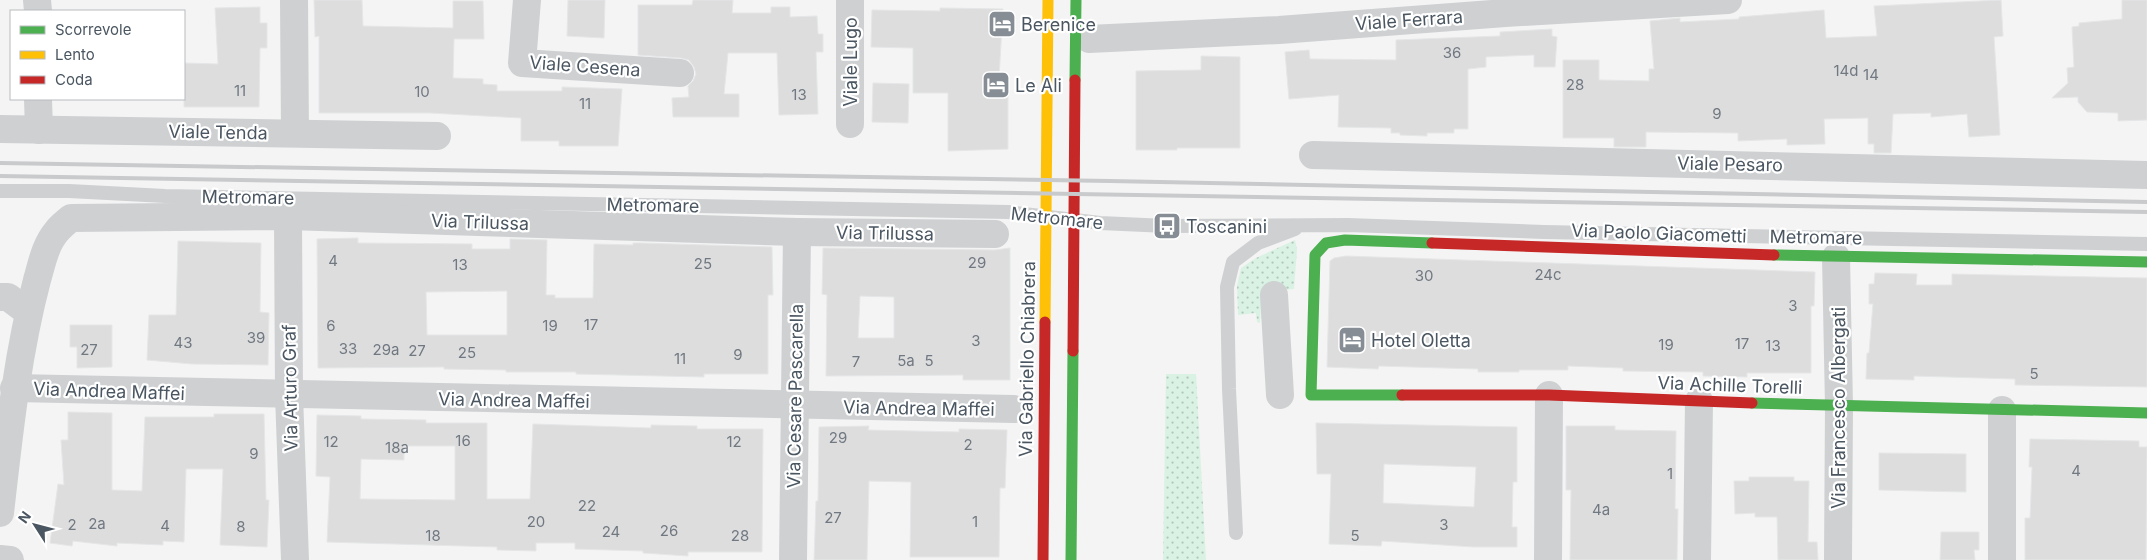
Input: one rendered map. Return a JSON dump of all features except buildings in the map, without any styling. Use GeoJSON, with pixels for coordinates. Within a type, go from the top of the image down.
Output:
{"type":"FeatureCollection","features":[{"type":"Feature","properties":{"kind":"street"},"geometry":{"type":"LineString","coordinates":[[294,0],[295,133]]}},
{"type":"Feature","properties":{"kind":"street","name":"Viale Cesena"},"geometry":{"type":"LineString","coordinates":[[527,0],[522,63],[680,73]]}},
{"type":"Feature","properties":{"kind":"street","name":"Viale Lugo"},"geometry":{"type":"LineString","coordinates":[[850,0],[850,124]]}},
{"type":"Feature","properties":{"kind":"street","name":"Via Gabriello Chiabrera"},"geometry":{"type":"LineString","coordinates":[[1043,560],[1048,0]]}},
{"type":"Feature","properties":{"kind":"street"},"geometry":{"type":"LineString","coordinates":[[1071,560],[1076,0]]}},
{"type":"Feature","properties":{"kind":"street","name":"Viale Ferrara"},"geometry":{"type":"LineString","coordinates":[[1089,40],[1278,30],[1505,7],[1718,0]]}},
{"type":"Feature","properties":{"kind":"street"},"geometry":{"type":"LineString","coordinates":[[38,100],[39,130]]}},
{"type":"Feature","properties":{"kind":"street","name":"Viale Tenda"},"geometry":{"type":"LineString","coordinates":[[0,129],[437,136]]}},
{"type":"Feature","properties":{"kind":"street","name":"Viale Pesaro"},"geometry":{"type":"LineString","coordinates":[[1313,155],[2147,175]]}},
{"type":"Feature","properties":{"kind":"street","name":"Via Trilussa"},"geometry":{"type":"LineString","coordinates":[[0,513],[14,388],[28,312],[41,261],[56,232],[71,218],[288,216],[797,232],[1001,223]]}},
{"type":"Feature","properties":{"kind":"street","name":"Via Arturo Graf"},"geometry":{"type":"LineString","coordinates":[[288,216],[289,395],[295,560]]}},
{"type":"Feature","properties":{"kind":"street","name":"Via Cesare Pascarella"},"geometry":{"type":"LineString","coordinates":[[793,560],[797,232]]}},
{"type":"Feature","properties":{"kind":"street","name":"Via Paolo Giacometti"},"geometry":{"type":"LineString","coordinates":[[1311,395],[1312,322],[1316,254],[1326,243],[1345,240],[1836,257],[2147,262]]}},
{"type":"Feature","properties":{"kind":"street","name":"Via Francesco Albergati"},"geometry":{"type":"LineString","coordinates":[[1836,257],[1839,406],[1838,560]]}},
{"type":"Feature","properties":{"kind":"street"},"geometry":{"type":"LineString","coordinates":[[1274,295],[1274,322],[1280,395]]}},
{"type":"Feature","properties":{"kind":"street"},"geometry":{"type":"LineString","coordinates":[[0,297],[8,297],[28,312]]}},
{"type":"Feature","properties":{"kind":"street"},"geometry":{"type":"LineString","coordinates":[[1274,322],[1312,322]]}},
{"type":"Feature","properties":{"kind":"street","name":"Via Andrea Maffei"},"geometry":{"type":"LineString","coordinates":[[14,388],[1014,410]]}},
{"type":"Feature","properties":{"kind":"street","name":"Via Achille Torelli"},"geometry":{"type":"LineString","coordinates":[[1311,395],[1549,395],[1839,406],[2147,413]]}},
{"type":"Feature","properties":{"kind":"street"},"geometry":{"type":"LineString","coordinates":[[1548,560],[1549,395]]}},
{"type":"Feature","properties":{"kind":"street"},"geometry":{"type":"LineString","coordinates":[[1697,560],[1699,401]]}},
{"type":"Feature","properties":{"kind":"street"},"geometry":{"type":"LineString","coordinates":[[2002,410],[2002,560]]}},
{"type":"Feature","properties":{"kind":"street"},"geometry":{"type":"LineString","coordinates":[[0,560],[10,560]]}},
{"type":"Feature","properties":{"kind":"lane","name":"Metromare"},"geometry":{"type":"LineString","coordinates":[[0,191],[69,191],[1001,223],[1100,223],[1167,226],[1358,225],[1544,232],[2147,244]]}},
{"type":"Feature","properties":{"kind":"lane","name":"Metromare"},"geometry":{"type":"LineString","coordinates":[[1236,533],[1229,389],[1227,287],[1233,262],[1258,243],[1305,225]]}},
{"type":"Feature","properties":{"kind":"green space"},"geometry":{"type":"Polygon","coordinates":[[[1295,240],[1297,250],[1294,289],[1266,291],[1271,320],[1261,319],[1263,306],[1261,305],[1260,323],[1257,322],[1256,313],[1238,315],[1237,286],[1241,268],[1256,258],[1295,240]]]}},
{"type":"Feature","properties":{"kind":"green space"},"geometry":{"type":"Polygon","coordinates":[[[1166,374],[1196,374],[1206,560],[1163,560],[1166,374]]]}},
{"type":"Feature","properties":{"kind":"railway"},"geometry":{"type":"LineString","coordinates":[[0,163],[1110,181],[2147,202]]}},
{"type":"Feature","properties":{"kind":"railway"},"geometry":{"type":"LineString","coordinates":[[0,176],[2147,212]]}},
{"type":"Feature","properties":{"kind":"traffic: fast"},"geometry":{"type":"LineString","coordinates":[[1075,80],[1076,0]]}},
{"type":"Feature","properties":{"kind":"traffic: fast"},"geometry":{"type":"LineString","coordinates":[[1402,395],[1311,395],[1315,255],[1326,243],[1345,240],[1432,243]]}},
{"type":"Feature","properties":{"kind":"traffic: fast"},"geometry":{"type":"LineString","coordinates":[[1774,255],[2147,262]]}},
{"type":"Feature","properties":{"kind":"traffic: fast"},"geometry":{"type":"LineString","coordinates":[[1071,560],[1073,351]]}},
{"type":"Feature","properties":{"kind":"traffic: fast"},"geometry":{"type":"LineString","coordinates":[[1752,403],[2147,413]]}},
{"type":"Feature","properties":{"kind":"traffic: slow"},"geometry":{"type":"LineString","coordinates":[[1045,322],[1048,0]]}},
{"type":"Feature","properties":{"kind":"traffic: jam"},"geometry":{"type":"LineString","coordinates":[[1073,351],[1075,80]]}},
{"type":"Feature","properties":{"kind":"traffic: jam"},"geometry":{"type":"LineString","coordinates":[[1432,243],[1774,255]]}},
{"type":"Feature","properties":{"kind":"traffic: jam"},"geometry":{"type":"LineString","coordinates":[[1043,560],[1045,322]]}},
{"type":"Feature","properties":{"kind":"traffic: jam"},"geometry":{"type":"LineString","coordinates":[[1402,395],[1549,395],[1752,403]]}},
{"type":"Feature","properties":{"kind":"place","name":"Berenice"},"geometry":{"type":"Point","coordinates":[1002,24]}},
{"type":"Feature","properties":{"kind":"place","name":"Le Ali"},"geometry":{"type":"Point","coordinates":[996,85]}},
{"type":"Feature","properties":{"kind":"place","name":"Toscanini"},"geometry":{"type":"Point","coordinates":[1167,226]}},
{"type":"Feature","properties":{"kind":"place","name":"Hotel Oletta"},"geometry":{"type":"Point","coordinates":[1352,340]}}]}
